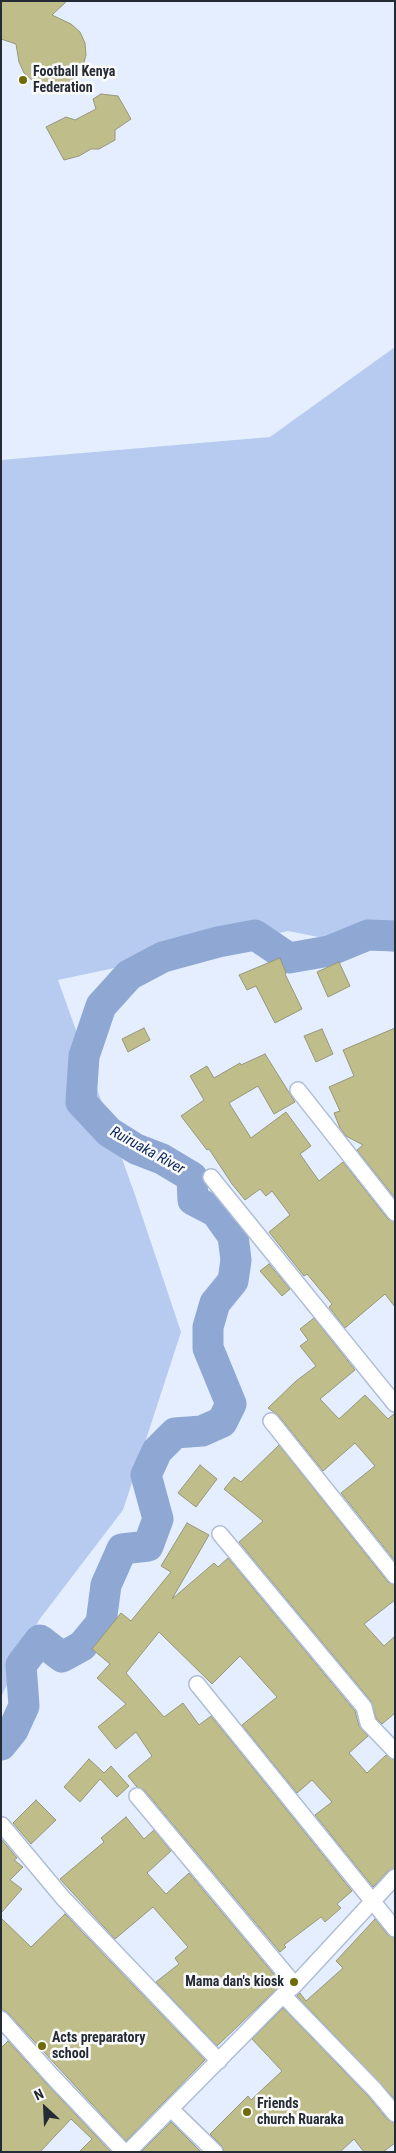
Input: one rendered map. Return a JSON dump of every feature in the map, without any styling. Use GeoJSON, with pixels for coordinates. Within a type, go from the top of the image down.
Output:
{"type":"FeatureCollection","features":[{"type":"Feature","properties":{"kind":"street"},"geometry":{"type":"LineString","coordinates":[[298,1090],[395,1213]]}},
{"type":"Feature","properties":{"kind":"street"},"geometry":{"type":"LineString","coordinates":[[211,1177],[395,1404]]}},
{"type":"Feature","properties":{"kind":"street"},"geometry":{"type":"LineString","coordinates":[[271,1421],[395,1576]]}},
{"type":"Feature","properties":{"kind":"street"},"geometry":{"type":"LineString","coordinates":[[220,1534],[364,1707],[368,1723],[395,1751]]}},
{"type":"Feature","properties":{"kind":"street"},"geometry":{"type":"LineString","coordinates":[[197,1684],[395,1928]]}},
{"type":"Feature","properties":{"kind":"street"},"geometry":{"type":"LineString","coordinates":[[137,1796],[295,1985]]}},
{"type":"Feature","properties":{"kind":"street"},"geometry":{"type":"LineString","coordinates":[[2,1825],[63,1898],[219,2061]]}},
{"type":"Feature","properties":{"kind":"street"},"geometry":{"type":"LineString","coordinates":[[128,2152],[295,1985],[395,1877]]}},
{"type":"Feature","properties":{"kind":"street"},"geometry":{"type":"LineString","coordinates":[[283,1995],[375,2090],[395,2114]]}},
{"type":"Feature","properties":{"kind":"street"},"geometry":{"type":"LineString","coordinates":[[1,2019],[124,2152]]}},
{"type":"Feature","properties":{"kind":"street"},"geometry":{"type":"LineString","coordinates":[[171,2109],[215,2152]]}},
{"type":"Feature","properties":{"kind":"shaded area"},"geometry":{"type":"Polygon","coordinates":[[[395,347],[395,952],[288,931],[58,980],[135,1195],[181,1332],[123,1510],[39,1620],[1,1697],[1,460],[270,437],[395,347]]]}},
{"type":"Feature","properties":{"kind":"building"},"geometry":{"type":"Polygon","coordinates":[[[1,1],[67,1],[52,15],[71,24],[80,32],[85,43],[86,55],[83,66],[77,76],[67,83],[56,86],[44,85],[33,81],[24,73],[19,62],[16,44],[1,39],[1,1]]]}},
{"type":"Feature","properties":{"kind":"building"},"geometry":{"type":"Polygon","coordinates":[[[101,94],[118,96],[131,119],[115,130],[115,140],[99,149],[91,149],[79,156],[64,160],[46,127],[66,117],[75,120],[96,109],[93,99],[101,94]]]}},
{"type":"Feature","properties":{"kind":"building"},"geometry":{"type":"Polygon","coordinates":[[[280,958],[285,974],[302,1009],[275,1023],[256,986],[247,990],[239,975],[280,958]]]}},
{"type":"Feature","properties":{"kind":"building"},"geometry":{"type":"Polygon","coordinates":[[[339,962],[350,986],[328,997],[317,972],[339,962]]]}},
{"type":"Feature","properties":{"kind":"building"},"geometry":{"type":"Polygon","coordinates":[[[144,1028],[150,1040],[128,1052],[122,1039],[144,1028]]]}},
{"type":"Feature","properties":{"kind":"building"},"geometry":{"type":"Polygon","coordinates":[[[395,1028],[395,1198],[357,1150],[363,1145],[346,1136],[340,1128],[334,1113],[340,1111],[329,1087],[354,1076],[343,1050],[395,1028]]]}},
{"type":"Feature","properties":{"kind":"building"},"geometry":{"type":"Polygon","coordinates":[[[322,1029],[333,1054],[316,1062],[304,1036],[322,1029]]]}},
{"type":"Feature","properties":{"kind":"building"},"geometry":{"type":"Polygon","coordinates":[[[265,1054],[295,1102],[274,1114],[258,1086],[229,1103],[251,1138],[286,1112],[311,1146],[300,1154],[319,1181],[343,1162],[388,1219],[395,1222],[395,1307],[385,1294],[345,1328],[329,1307],[332,1304],[307,1274],[304,1276],[269,1232],[290,1215],[272,1191],[266,1196],[260,1189],[245,1200],[209,1149],[207,1150],[181,1116],[204,1100],[190,1076],[207,1066],[214,1078],[240,1063],[241,1065],[265,1054]]]}},
{"type":"Feature","properties":{"kind":"building"},"geometry":{"type":"Polygon","coordinates":[[[269,1264],[290,1289],[282,1296],[260,1271],[269,1264]]]}},
{"type":"Feature","properties":{"kind":"building"},"geometry":{"type":"Polygon","coordinates":[[[314,1318],[355,1370],[320,1399],[339,1419],[365,1395],[388,1419],[395,1413],[395,1561],[341,1493],[375,1466],[355,1443],[323,1471],[278,1415],[268,1408],[296,1381],[316,1366],[300,1346],[308,1340],[300,1329],[314,1318]]]}},
{"type":"Feature","properties":{"kind":"building"},"geometry":{"type":"Polygon","coordinates":[[[279,1445],[388,1582],[395,1585],[395,1600],[364,1624],[384,1646],[395,1636],[395,1713],[382,1724],[376,1718],[371,1701],[239,1542],[263,1521],[224,1489],[234,1477],[241,1482],[279,1445]]]}},
{"type":"Feature","properties":{"kind":"building"},"geometry":{"type":"Polygon","coordinates":[[[200,1465],[217,1479],[196,1507],[178,1493],[200,1465]]]}},
{"type":"Feature","properties":{"kind":"building"},"geometry":{"type":"Polygon","coordinates":[[[187,1523],[209,1535],[172,1599],[214,1563],[218,1567],[228,1558],[355,1711],[359,1726],[368,1736],[349,1753],[367,1773],[386,1755],[395,1760],[395,1868],[388,1871],[373,1887],[315,1815],[332,1802],[312,1780],[297,1793],[242,1725],[277,1697],[240,1656],[212,1684],[159,1632],[126,1673],[164,1717],[183,1703],[199,1725],[211,1716],[352,1891],[337,1904],[341,1908],[325,1922],[321,1917],[284,1945],[286,1947],[280,1952],[144,1790],[137,1787],[128,1776],[152,1756],[136,1732],[116,1749],[98,1727],[126,1704],[97,1678],[110,1664],[92,1649],[121,1613],[131,1621],[171,1572],[161,1566],[187,1523]]]}},
{"type":"Feature","properties":{"kind":"building"},"geometry":{"type":"Polygon","coordinates":[[[89,1759],[104,1773],[111,1766],[129,1786],[117,1797],[100,1779],[80,1802],[64,1787],[89,1759]]]}},
{"type":"Feature","properties":{"kind":"building"},"geometry":{"type":"Polygon","coordinates":[[[36,1800],[56,1820],[31,1844],[13,1823],[36,1800]]]}},
{"type":"Feature","properties":{"kind":"building"},"geometry":{"type":"Polygon","coordinates":[[[126,1817],[144,1839],[154,1830],[171,1851],[147,1873],[166,1894],[189,1873],[282,1984],[217,2046],[156,1982],[179,1964],[175,1958],[188,1947],[153,1907],[115,1939],[60,1879],[104,1842],[101,1838],[126,1817]]]}},
{"type":"Feature","properties":{"kind":"building"},"geometry":{"type":"Polygon","coordinates":[[[1,1839],[17,1858],[14,1860],[23,1867],[10,1880],[22,1889],[1,1913],[1,1839]]]}},
{"type":"Feature","properties":{"kind":"building"},"geometry":{"type":"Polygon","coordinates":[[[65,1914],[205,2060],[126,2141],[8,2013],[1,2008],[1,1918],[31,1947],[65,1914]]]}},
{"type":"Feature","properties":{"kind":"building"},"geometry":{"type":"Polygon","coordinates":[[[375,1919],[388,1935],[395,1938],[395,2099],[297,1996],[300,1993],[306,2001],[343,1968],[336,1961],[375,1919]]]}},
{"type":"Feature","properties":{"kind":"building"},"geometry":{"type":"Polygon","coordinates":[[[283,2008],[368,2096],[388,2120],[395,2123],[395,2143],[383,2152],[364,2152],[354,2139],[340,2152],[224,2152],[222,2146],[210,2134],[248,2096],[251,2100],[282,2071],[252,2039],[283,2008]]]}},
{"type":"Feature","properties":{"kind":"building"},"geometry":{"type":"Polygon","coordinates":[[[8,2041],[111,2152],[79,2152],[92,2139],[71,2119],[40,2152],[1,2152],[1,2048],[8,2041]]]}},
{"type":"Feature","properties":{"kind":"building"},"geometry":{"type":"Polygon","coordinates":[[[171,2122],[201,2152],[141,2152],[171,2122]]]}},
{"type":"Feature","properties":{"kind":"waterway","name":"Ruiruaka River"},"geometry":{"type":"LineString","coordinates":[[1,1745],[13,1730],[24,1706],[21,1665],[40,1640],[62,1657],[82,1646],[101,1623],[106,1585],[122,1549],[148,1546],[158,1519],[146,1475],[157,1451],[175,1433],[202,1431],[222,1422],[231,1404],[208,1348],[208,1327],[215,1303],[233,1281],[236,1260],[233,1236],[216,1212],[193,1200],[192,1177],[162,1159],[136,1149],[109,1132],[81,1102],[84,1056],[101,1006],[129,975],[163,957],[218,942],[255,935],[289,958],[329,951],[368,935],[395,936]]}},
{"type":"Feature","properties":{"kind":"place","name":"Football Kenya Federation"},"geometry":{"type":"Point","coordinates":[23,80]}},
{"type":"Feature","properties":{"kind":"place","name":"Mama dan's kiosk"},"geometry":{"type":"Point","coordinates":[294,1982]}},
{"type":"Feature","properties":{"kind":"place","name":"Acts preparatory school"},"geometry":{"type":"Point","coordinates":[42,2046]}},
{"type":"Feature","properties":{"kind":"place","name":"Friends church Ruaraka"},"geometry":{"type":"Point","coordinates":[247,2112]}}]}
